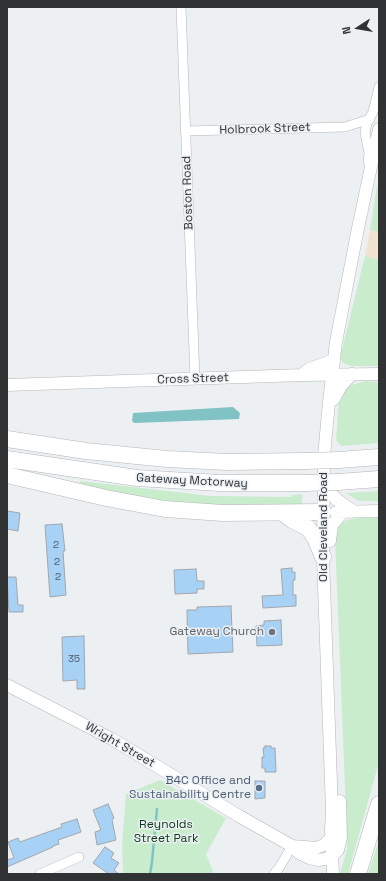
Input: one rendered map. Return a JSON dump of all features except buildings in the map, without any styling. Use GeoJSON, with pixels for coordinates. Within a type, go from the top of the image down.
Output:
{"type":"FeatureCollection","features":[{"type":"Feature","properties":{"kind":"highway","name":"Gateway Motorway"},"geometry":{"type":"LineString","coordinates":[[7,439],[92,452],[167,459],[228,462],[339,460],[378,457]]}},
{"type":"Feature","properties":{"kind":"highway","name":"Gateway Motorway"},"geometry":{"type":"LineString","coordinates":[[7,459],[137,478],[238,484],[331,483],[378,479]]}},
{"type":"Feature","properties":{"kind":"highway"},"geometry":{"type":"LineString","coordinates":[[7,475],[106,498],[164,509],[223,513],[323,512]]}},
{"type":"Feature","properties":{"kind":"highway"},"geometry":{"type":"LineString","coordinates":[[283,513],[292,520],[308,528],[323,557]]}},
{"type":"Feature","properties":{"kind":"highway"},"geometry":{"type":"LineString","coordinates":[[358,874],[379,804]]}},
{"type":"Feature","properties":{"kind":"main road","name":"Old Cleveland Road"},"geometry":{"type":"LineString","coordinates":[[333,874],[323,557],[323,512],[331,483],[324,456],[334,360],[347,283],[379,129]]}},
{"type":"Feature","properties":{"kind":"main road"},"geometry":{"type":"LineString","coordinates":[[302,375],[309,369],[334,360]]}},
{"type":"Feature","properties":{"kind":"main road"},"geometry":{"type":"LineString","coordinates":[[329,402],[334,399],[338,390],[352,374]]}},
{"type":"Feature","properties":{"kind":"main road","name":"Cross Street"},"geometry":{"type":"LineString","coordinates":[[7,386],[302,375],[379,374]]}},
{"type":"Feature","properties":{"kind":"main road"},"geometry":{"type":"LineString","coordinates":[[331,483],[336,499],[348,512]]}},
{"type":"Feature","properties":{"kind":"main road"},"geometry":{"type":"LineString","coordinates":[[323,512],[379,511]]}},
{"type":"Feature","properties":{"kind":"main road"},"geometry":{"type":"LineString","coordinates":[[325,874],[319,860],[332,856],[339,847],[341,837],[330,540],[332,525],[348,512]]}},
{"type":"Feature","properties":{"kind":"main road","name":"Wright Street"},"geometry":{"type":"LineString","coordinates":[[7,685],[112,739],[239,816],[292,846],[299,853],[309,858],[319,860]]}},
{"type":"Feature","properties":{"kind":"main road","name":"Wright Street"},"geometry":{"type":"LineString","coordinates":[[292,846],[316,848],[324,846],[331,838]]}},
{"type":"Feature","properties":{"kind":"street","name":"Boston Road"},"geometry":{"type":"LineString","coordinates":[[181,7],[195,379]]}},
{"type":"Feature","properties":{"kind":"street","name":"Old Cleveland Road"},"geometry":{"type":"LineString","coordinates":[[368,183],[369,153],[365,138],[366,128],[373,112],[379,87]]}},
{"type":"Feature","properties":{"kind":"street","name":"Holbrook Street"},"geometry":{"type":"LineString","coordinates":[[185,131],[345,127],[370,118]]}},
{"type":"Feature","properties":{"kind":"street","name":"Holbrook Street"},"geometry":{"type":"LineString","coordinates":[[345,127],[355,131],[365,138]]}},
{"type":"Feature","properties":{"kind":"street"},"geometry":{"type":"LineString","coordinates":[[274,874],[292,846]]}},
{"type":"Feature","properties":{"kind":"street"},"geometry":{"type":"LineString","coordinates":[[40,874],[79,857]]}},
{"type":"Feature","properties":{"kind":"shaded area"},"geometry":{"type":"Polygon","coordinates":[[[370,230],[379,232],[379,260],[365,256],[370,230]]]}},
{"type":"Feature","properties":{"kind":"green space"},"geometry":{"type":"Polygon","coordinates":[[[377,186],[379,186],[379,232],[370,230],[377,186]]]}},
{"type":"Feature","properties":{"kind":"green space"},"geometry":{"type":"Polygon","coordinates":[[[365,256],[379,260],[379,366],[351,366],[343,363],[340,358],[365,256]]]}},
{"type":"Feature","properties":{"kind":"green space"},"geometry":{"type":"Polygon","coordinates":[[[366,381],[379,382],[379,443],[341,446],[336,440],[339,399],[351,385],[366,381]]]}},
{"type":"Feature","properties":{"kind":"green space"},"geometry":{"type":"Polygon","coordinates":[[[80,481],[211,496],[291,497],[293,495],[302,494],[302,505],[224,505],[183,503],[138,497],[79,483],[80,481]]]}},
{"type":"Feature","properties":{"kind":"green space"},"geometry":{"type":"Polygon","coordinates":[[[379,491],[379,501],[359,501],[346,493],[379,491]]]}},
{"type":"Feature","properties":{"kind":"green space"},"geometry":{"type":"Polygon","coordinates":[[[357,518],[379,518],[379,762],[348,874],[340,874],[347,849],[347,837],[335,539],[340,523],[357,518]]]}},
{"type":"Feature","properties":{"kind":"green space","name":"Reynolds Street Park"},"geometry":{"type":"Polygon","coordinates":[[[160,780],[226,818],[206,854],[214,874],[123,874],[122,845],[126,794],[160,780]]]}},
{"type":"Feature","properties":{"kind":"green space"},"geometry":{"type":"Polygon","coordinates":[[[379,840],[378,874],[368,874],[379,840]]]}},
{"type":"Feature","properties":{"kind":"water"},"geometry":{"type":"Polygon","coordinates":[[[233,407],[240,413],[239,419],[134,423],[132,421],[133,413],[233,407]]]}},
{"type":"Feature","properties":{"kind":"waterway"},"geometry":{"type":"LineString","coordinates":[[150,874],[157,809]]}},
{"type":"Feature","properties":{"kind":"place","name":"Gateway Church"},"geometry":{"type":"Point","coordinates":[272,632]}},
{"type":"Feature","properties":{"kind":"place","name":"B4C Office and Sustainability Centre"},"geometry":{"type":"Point","coordinates":[259,788]}}]}
